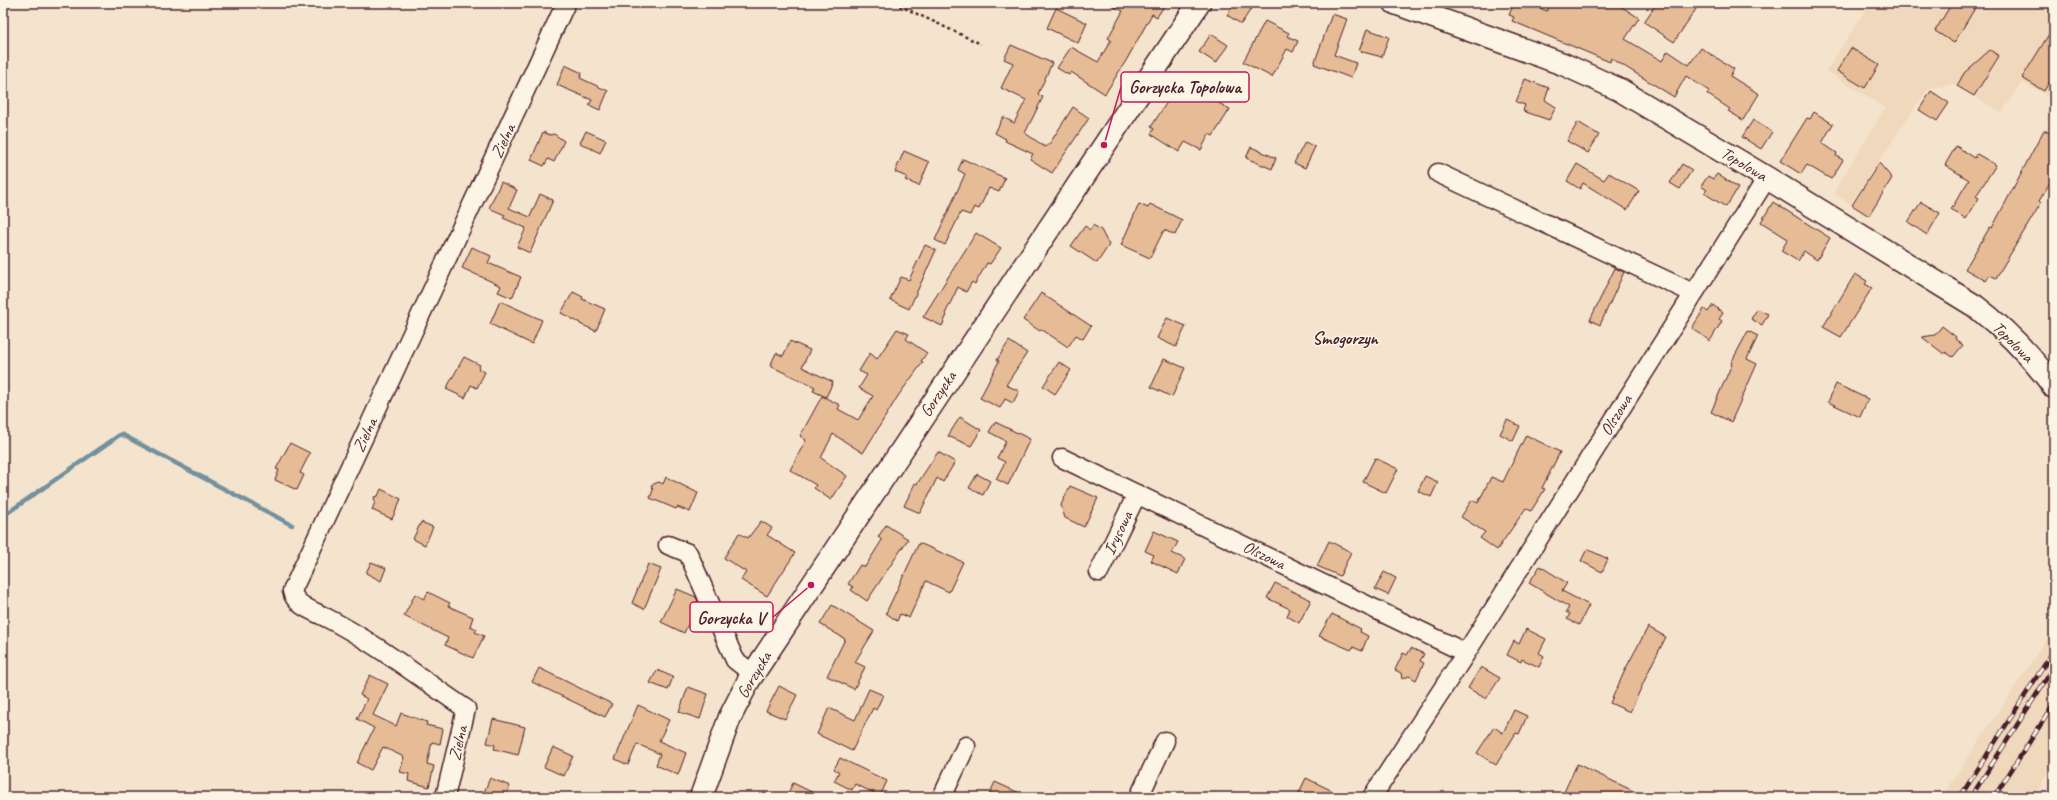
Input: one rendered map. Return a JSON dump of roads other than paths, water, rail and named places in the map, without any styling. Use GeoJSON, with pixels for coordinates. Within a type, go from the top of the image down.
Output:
{"type":"FeatureCollection","features":[{"type":"Feature","properties":{"kind":"street","name":"Zielna"},"geometry":{"type":"LineString","coordinates":[[445,797],[466,709],[344,627],[300,604],[294,598],[292,591],[566,3]]}},
{"type":"Feature","properties":{"kind":"street","name":"Gorzycka"},"geometry":{"type":"LineString","coordinates":[[701,797],[730,717],[754,674],[1199,3]]}},
{"type":"Feature","properties":{"kind":"street","name":"Topolowa"},"geometry":{"type":"LineString","coordinates":[[1395,3],[1593,77],[1660,114],[1975,306],[2018,345],[2042,371],[2054,387]]}},
{"type":"Feature","properties":{"kind":"street"},"geometry":{"type":"LineString","coordinates":[[1438,173],[1693,292]]}},
{"type":"Feature","properties":{"kind":"street","name":"Olszowa"},"geometry":{"type":"LineString","coordinates":[[1372,797],[1466,653],[1693,292],[1767,178]]}},
{"type":"Feature","properties":{"kind":"street","name":"Olszowa"},"geometry":{"type":"LineString","coordinates":[[1062,458],[1466,653]]}},
{"type":"Feature","properties":{"kind":"street","name":"Irysowa"},"geometry":{"type":"LineString","coordinates":[[1099,572],[1137,494]]}},
{"type":"Feature","properties":{"kind":"street"},"geometry":{"type":"LineString","coordinates":[[668,545],[688,553],[734,660],[754,674]]}},
{"type":"Feature","properties":{"kind":"street"},"geometry":{"type":"LineString","coordinates":[[1139,797],[1165,741]]}},
{"type":"Feature","properties":{"kind":"street"},"geometry":{"type":"LineString","coordinates":[[942,797],[966,746]]}},
{"type":"Feature","properties":{"kind":"waterway"},"geometry":{"type":"LineString","coordinates":[[3,516],[121,434],[292,525]]}},
{"type":"Feature","properties":{"kind":"railway"},"geometry":{"type":"LineString","coordinates":[[1960,797],[2054,650]]}},
{"type":"Feature","properties":{"kind":"railway"},"geometry":{"type":"LineString","coordinates":[[1971,797],[2054,667]]}},
{"type":"Feature","properties":{"kind":"railway"},"geometry":{"type":"LineString","coordinates":[[1994,797],[2054,704]]}},
{"type":"Feature","properties":{"kind":"place","name":"Gorzycka Topolowa"},"geometry":{"type":"Point","coordinates":[1104,145]}},
{"type":"Feature","properties":{"kind":"place","name":"Gorzycka V"},"geometry":{"type":"Point","coordinates":[811,585]}},
{"type":"Feature","properties":{"kind":"district","name":"Smogorzyn"},"geometry":{"type":"Point","coordinates":[1345,338]}}]}
